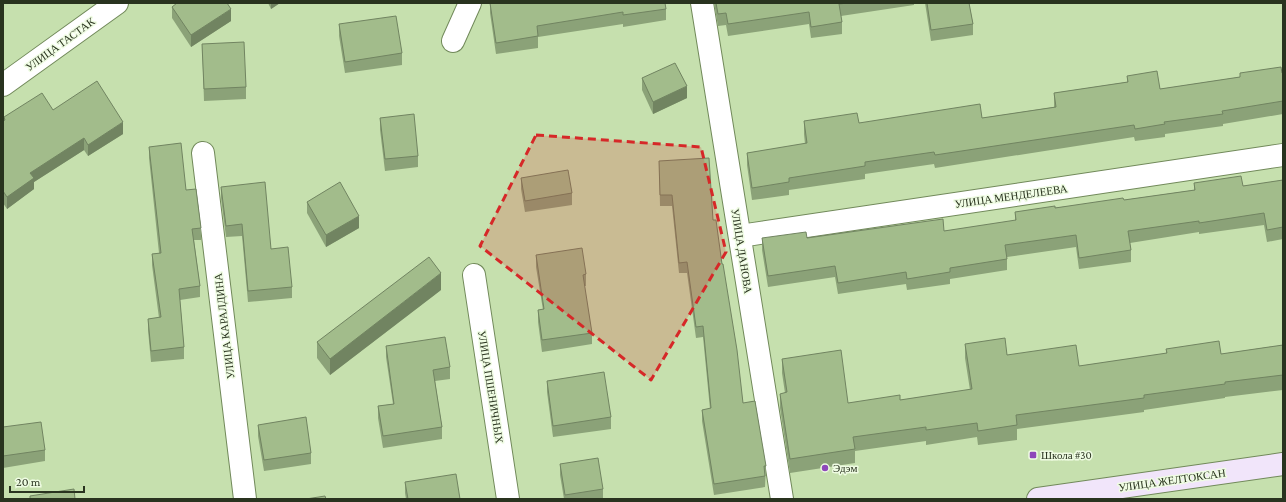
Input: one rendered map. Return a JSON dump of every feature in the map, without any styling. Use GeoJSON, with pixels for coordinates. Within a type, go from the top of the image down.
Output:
{"type":"FeatureCollection","features":[{"type":"Feature","properties":{"kind":"main road","name":"УЛИЦА ЖЕЛТОКСАН"},"geometry":{"type":"LineString","coordinates":[[1038,499],[1283,464]]}},
{"type":"Feature","properties":{"kind":"street","name":"УЛИЦА ТАСТАК"},"geometry":{"type":"LineString","coordinates":[[3,85],[117,3]]}},
{"type":"Feature","properties":{"kind":"street"},"geometry":{"type":"LineString","coordinates":[[453,41],[470,3]]}},
{"type":"Feature","properties":{"kind":"street","name":"УЛИЦА ДАНОВА"},"geometry":{"type":"LineString","coordinates":[[702,3],[782,499]]}},
{"type":"Feature","properties":{"kind":"street","name":"УЛИЦА КАРАЛДИНА"},"geometry":{"type":"LineString","coordinates":[[203,153],[245,499]]}},
{"type":"Feature","properties":{"kind":"street","name":"УЛИЦА МЕНДЕЛЕЕВА"},"geometry":{"type":"LineString","coordinates":[[740,236],[1283,155]]}},
{"type":"Feature","properties":{"kind":"street","name":"УЛИЦА ПШЕНИЧНЫХ"},"geometry":{"type":"LineString","coordinates":[[474,275],[508,499]]}},
{"type":"Feature","properties":{"kind":"highlighted area"},"geometry":{"type":"Polygon","coordinates":[[[536,135],[701,147],[726,252],[651,380],[480,246],[536,135]]]}},
{"type":"Feature","properties":{"kind":"building"},"geometry":{"type":"Polygon","coordinates":[[[177,3],[227,3],[231,9],[191,35],[172,7],[177,3]]]}},
{"type":"Feature","properties":{"kind":"building"},"geometry":{"type":"Polygon","coordinates":[[[490,3],[665,3],[666,9],[623,15],[623,12],[537,26],[538,36],[496,43],[490,3]]]}},
{"type":"Feature","properties":{"kind":"building"},"geometry":{"type":"Polygon","coordinates":[[[716,3],[848,3],[839,4],[842,22],[811,27],[809,12],[728,24],[726,13],[718,14],[716,3]]]}},
{"type":"Feature","properties":{"kind":"building"},"geometry":{"type":"Polygon","coordinates":[[[927,3],[969,3],[973,24],[931,30],[927,3]]]}},
{"type":"Feature","properties":{"kind":"building"},"geometry":{"type":"Polygon","coordinates":[[[396,16],[402,53],[345,62],[339,24],[396,16]]]}},
{"type":"Feature","properties":{"kind":"building"},"geometry":{"type":"Polygon","coordinates":[[[244,42],[246,87],[204,89],[202,44],[244,42]]]}},
{"type":"Feature","properties":{"kind":"building"},"geometry":{"type":"Polygon","coordinates":[[[675,63],[687,86],[653,102],[642,78],[675,63]]]}},
{"type":"Feature","properties":{"kind":"building"},"geometry":{"type":"Polygon","coordinates":[[[1281,67],[1283,73],[1283,101],[1222,111],[1223,114],[1164,122],[1165,124],[1135,129],[1134,125],[935,155],[934,152],[865,162],[865,166],[789,178],[789,182],[752,188],[747,153],[807,143],[804,121],[857,113],[859,123],[980,104],[982,118],[1056,107],[1054,93],[1128,82],[1127,76],[1157,71],[1160,89],[1240,77],[1240,73],[1281,67]]]}},
{"type":"Feature","properties":{"kind":"building"},"geometry":{"type":"Polygon","coordinates":[[[97,81],[123,122],[88,145],[84,138],[30,173],[34,178],[7,197],[3,191],[4,117],[42,93],[53,110],[97,81]]]}},
{"type":"Feature","properties":{"kind":"building"},"geometry":{"type":"Polygon","coordinates":[[[414,114],[418,156],[385,159],[380,118],[414,114]]]}},
{"type":"Feature","properties":{"kind":"building"},"geometry":{"type":"Polygon","coordinates":[[[181,143],[186,190],[196,189],[201,228],[192,229],[200,286],[179,289],[184,347],[151,351],[148,319],[161,317],[152,254],[161,253],[149,147],[181,143]]]}},
{"type":"Feature","properties":{"kind":"building"},"geometry":{"type":"Polygon","coordinates":[[[709,158],[713,220],[716,220],[737,350],[743,403],[755,401],[766,466],[764,466],[765,476],[714,484],[702,410],[711,408],[703,326],[696,327],[687,262],[679,263],[672,195],[660,195],[659,161],[709,158]]]}},
{"type":"Feature","properties":{"kind":"building"},"geometry":{"type":"Polygon","coordinates":[[[568,170],[572,193],[525,201],[521,178],[568,170]]]}},
{"type":"Feature","properties":{"kind":"building"},"geometry":{"type":"Polygon","coordinates":[[[1241,176],[1243,186],[1283,180],[1283,227],[1267,230],[1264,213],[1199,223],[1199,221],[1128,231],[1131,250],[1079,258],[1076,235],[1005,245],[1007,259],[950,268],[950,272],[907,279],[906,272],[838,283],[835,266],[768,276],[762,238],[806,232],[807,238],[943,219],[944,231],[1016,220],[1015,212],[1123,198],[1124,200],[1195,190],[1194,183],[1241,176]]]}},
{"type":"Feature","properties":{"kind":"building"},"geometry":{"type":"Polygon","coordinates":[[[265,182],[271,249],[288,247],[292,287],[248,291],[242,224],[226,226],[221,187],[265,182]]]}},
{"type":"Feature","properties":{"kind":"building"},"geometry":{"type":"Polygon","coordinates":[[[340,182],[359,216],[326,235],[307,202],[340,182]]]}},
{"type":"Feature","properties":{"kind":"building"},"geometry":{"type":"Polygon","coordinates":[[[582,248],[586,274],[583,275],[592,333],[542,340],[538,310],[544,309],[536,255],[582,248]]]}},
{"type":"Feature","properties":{"kind":"building"},"geometry":{"type":"Polygon","coordinates":[[[429,257],[441,273],[330,359],[317,342],[429,257]]]}},
{"type":"Feature","properties":{"kind":"building"},"geometry":{"type":"Polygon","coordinates":[[[445,337],[450,367],[433,370],[442,427],[383,436],[378,406],[394,404],[386,346],[445,337]]]}},
{"type":"Feature","properties":{"kind":"building"},"geometry":{"type":"Polygon","coordinates":[[[1005,338],[1007,355],[1076,345],[1079,366],[1167,353],[1166,349],[1219,341],[1221,354],[1283,345],[1283,375],[1225,382],[1225,384],[1144,395],[1144,398],[1016,415],[1017,425],[978,431],[977,423],[926,430],[926,427],[853,437],[855,449],[790,459],[780,394],[787,392],[782,359],[841,350],[848,403],[900,395],[900,400],[972,389],[965,344],[1005,338]]]}},
{"type":"Feature","properties":{"kind":"building"},"geometry":{"type":"Polygon","coordinates":[[[604,372],[611,417],[553,426],[547,381],[604,372]]]}},
{"type":"Feature","properties":{"kind":"building"},"geometry":{"type":"Polygon","coordinates":[[[306,417],[311,453],[264,460],[258,425],[306,417]]]}},
{"type":"Feature","properties":{"kind":"building"},"geometry":{"type":"Polygon","coordinates":[[[41,422],[45,450],[3,456],[3,427],[41,422]]]}},
{"type":"Feature","properties":{"kind":"building"},"geometry":{"type":"Polygon","coordinates":[[[598,458],[603,489],[565,495],[560,464],[598,458]]]}},
{"type":"Feature","properties":{"kind":"building"},"geometry":{"type":"Polygon","coordinates":[[[456,474],[460,499],[408,499],[405,482],[456,474]]]}},
{"type":"Feature","properties":{"kind":"building"},"geometry":{"type":"Polygon","coordinates":[[[74,489],[75,499],[30,499],[30,496],[74,489]]]}},
{"type":"Feature","properties":{"kind":"building"},"geometry":{"type":"Polygon","coordinates":[[[325,496],[326,499],[306,499],[325,496]]]}},
{"type":"Feature","properties":{"kind":"place","name":"Школа #30"},"geometry":{"type":"Point","coordinates":[1033,455]}},
{"type":"Feature","properties":{"kind":"place","name":"Эдэм"},"geometry":{"type":"Point","coordinates":[825,468]}}]}
